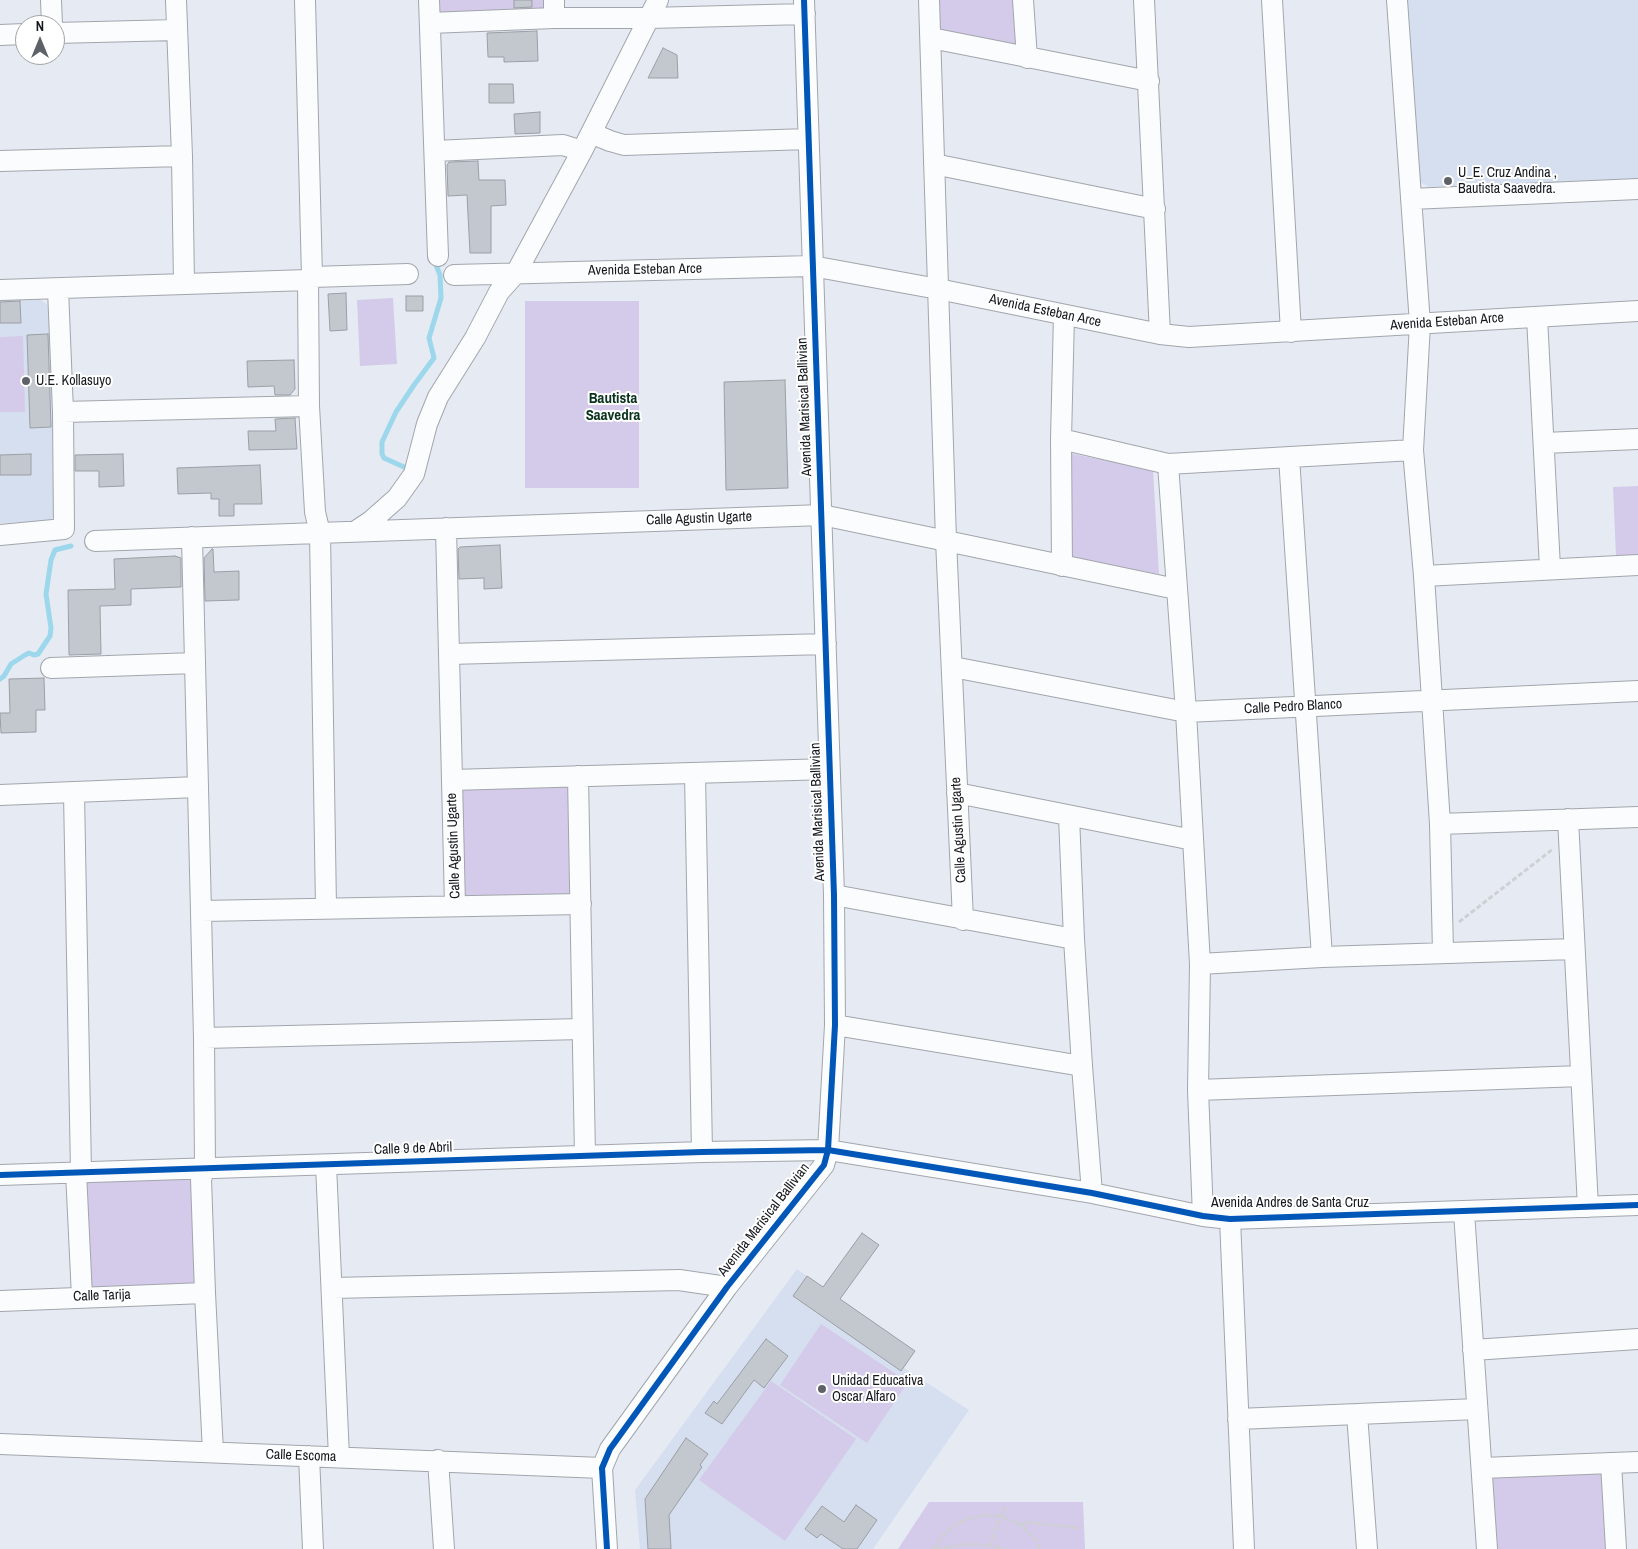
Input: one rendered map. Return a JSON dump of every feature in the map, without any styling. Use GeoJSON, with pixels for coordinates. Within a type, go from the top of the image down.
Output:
{"type":"FeatureCollection","features":[{"type":"Feature","properties":{"kind":"street"},"geometry":{"type":"LineString","coordinates":[[51,0],[52,15]]}},
{"type":"Feature","properties":{"kind":"street"},"geometry":{"type":"LineString","coordinates":[[176,0],[182,156],[184,284]]}},
{"type":"Feature","properties":{"kind":"street"},"geometry":{"type":"LineString","coordinates":[[305,0],[310,279],[309,406],[315,512],[320,533],[326,908]]}},
{"type":"Feature","properties":{"kind":"street"},"geometry":{"type":"LineString","coordinates":[[429,0],[438,256]]}},
{"type":"Feature","properties":{"kind":"street"},"geometry":{"type":"LineString","coordinates":[[356,531],[372,521],[397,498],[414,474],[427,424],[438,398],[499,292],[516,273],[582,151],[658,0]]}},
{"type":"Feature","properties":{"kind":"street"},"geometry":{"type":"LineString","coordinates":[[930,0],[946,540],[1176,589]]}},
{"type":"Feature","properties":{"kind":"street"},"geometry":{"type":"LineString","coordinates":[[1023,0],[1027,58]]}},
{"type":"Feature","properties":{"kind":"street"},"geometry":{"type":"LineString","coordinates":[[1144,0],[1160,334]]}},
{"type":"Feature","properties":{"kind":"street"},"geometry":{"type":"LineString","coordinates":[[1272,0],[1290,332]]}},
{"type":"Feature","properties":{"kind":"street"},"geometry":{"type":"LineString","coordinates":[[1397,0],[1420,324],[1413,450],[1424,576],[1440,824],[1442,944]]}},
{"type":"Feature","properties":{"kind":"street"},"geometry":{"type":"LineString","coordinates":[[430,23],[554,9],[649,18],[804,7]]}},
{"type":"Feature","properties":{"kind":"street","name":"Avenida Marisical Ballivian"},"geometry":{"type":"LineString","coordinates":[[607,1549],[602,1468],[610,1449],[727,1287],[824,1165],[828,1150],[835,1025],[834,895],[804,7]]}},
{"type":"Feature","properties":{"kind":"street"},"geometry":{"type":"LineString","coordinates":[[65,33],[177,30]]}},
{"type":"Feature","properties":{"kind":"street"},"geometry":{"type":"LineString","coordinates":[[0,35],[15,34]]}},
{"type":"Feature","properties":{"kind":"street"},"geometry":{"type":"LineString","coordinates":[[931,38],[1148,81]]}},
{"type":"Feature","properties":{"kind":"street"},"geometry":{"type":"LineString","coordinates":[[591,132],[610,142],[624,145],[808,139]]}},
{"type":"Feature","properties":{"kind":"street"},"geometry":{"type":"LineString","coordinates":[[435,151],[563,145],[582,151]]}},
{"type":"Feature","properties":{"kind":"street"},"geometry":{"type":"LineString","coordinates":[[0,161],[182,156]]}},
{"type":"Feature","properties":{"kind":"street"},"geometry":{"type":"LineString","coordinates":[[934,164],[1155,209]]}},
{"type":"Feature","properties":{"kind":"street"},"geometry":{"type":"LineString","coordinates":[[1411,199],[1638,189]]}},
{"type":"Feature","properties":{"kind":"street","name":"Avenida Esteban Arce"},"geometry":{"type":"LineString","coordinates":[[454,275],[812,266],[938,289],[1160,334],[1189,337],[1638,311]]}},
{"type":"Feature","properties":{"kind":"street"},"geometry":{"type":"LineString","coordinates":[[0,290],[408,274]]}},
{"type":"Feature","properties":{"kind":"street"},"geometry":{"type":"LineString","coordinates":[[0,535],[64,529],[63,412],[58,289]]}},
{"type":"Feature","properties":{"kind":"street"},"geometry":{"type":"LineString","coordinates":[[1062,566],[1061,439],[1064,315]]}},
{"type":"Feature","properties":{"kind":"street"},"geometry":{"type":"LineString","coordinates":[[1538,317],[1550,568]]}},
{"type":"Feature","properties":{"kind":"street"},"geometry":{"type":"LineString","coordinates":[[63,412],[309,406]]}},
{"type":"Feature","properties":{"kind":"street"},"geometry":{"type":"LineString","coordinates":[[1061,439],[1168,464],[1413,450]]}},
{"type":"Feature","properties":{"kind":"street"},"geometry":{"type":"LineString","coordinates":[[1544,443],[1638,439]]}},
{"type":"Feature","properties":{"kind":"street"},"geometry":{"type":"LineString","coordinates":[[1289,456],[1304,707],[1322,957]]}},
{"type":"Feature","properties":{"kind":"street"},"geometry":{"type":"LineString","coordinates":[[1168,464],[1186,712],[1200,964],[1198,1090],[1203,1216]]}},
{"type":"Feature","properties":{"kind":"street","name":"Calle Agustin Ugarte"},"geometry":{"type":"LineString","coordinates":[[455,906],[446,528],[822,515],[946,540],[963,920]]}},
{"type":"Feature","properties":{"kind":"street"},"geometry":{"type":"LineString","coordinates":[[95,541],[446,528]]}},
{"type":"Feature","properties":{"kind":"street"},"geometry":{"type":"LineString","coordinates":[[192,537],[206,1169],[201,1179],[213,1452]]}},
{"type":"Feature","properties":{"kind":"street"},"geometry":{"type":"LineString","coordinates":[[1424,576],[1638,564]]}},
{"type":"Feature","properties":{"kind":"street"},"geometry":{"type":"LineString","coordinates":[[449,654],[826,644]]}},
{"type":"Feature","properties":{"kind":"street"},"geometry":{"type":"LineString","coordinates":[[51,668],[195,663]]}},
{"type":"Feature","properties":{"kind":"street","name":"Calle Pedro Blanco"},"geometry":{"type":"LineString","coordinates":[[953,667],[1186,712],[1638,691]]}},
{"type":"Feature","properties":{"kind":"street"},"geometry":{"type":"LineString","coordinates":[[452,780],[829,769]]}},
{"type":"Feature","properties":{"kind":"street"},"geometry":{"type":"LineString","coordinates":[[694,774],[702,1152]]}},
{"type":"Feature","properties":{"kind":"street"},"geometry":{"type":"LineString","coordinates":[[578,776],[585,1156]]}},
{"type":"Feature","properties":{"kind":"street"},"geometry":{"type":"LineString","coordinates":[[0,796],[198,787]]}},
{"type":"Feature","properties":{"kind":"street"},"geometry":{"type":"LineString","coordinates":[[74,792],[78,1172],[82,1297]]}},
{"type":"Feature","properties":{"kind":"street"},"geometry":{"type":"LineString","coordinates":[[957,792],[1193,840]]}},
{"type":"Feature","properties":{"kind":"street"},"geometry":{"type":"LineString","coordinates":[[1069,816],[1074,939],[1092,1193]]}},
{"type":"Feature","properties":{"kind":"street"},"geometry":{"type":"LineString","coordinates":[[1440,824],[1569,828],[1638,817]]}},
{"type":"Feature","properties":{"kind":"street"},"geometry":{"type":"LineString","coordinates":[[1569,828],[1588,1206]]}},
{"type":"Feature","properties":{"kind":"street"},"geometry":{"type":"LineString","coordinates":[[834,895],[1074,939]]}},
{"type":"Feature","properties":{"kind":"street"},"geometry":{"type":"LineString","coordinates":[[201,911],[581,904]]}},
{"type":"Feature","properties":{"kind":"street"},"geometry":{"type":"LineString","coordinates":[[1200,964],[1322,957],[1442,944],[1574,949]]}},
{"type":"Feature","properties":{"kind":"street"},"geometry":{"type":"LineString","coordinates":[[835,1025],[1082,1066]]}},
{"type":"Feature","properties":{"kind":"street"},"geometry":{"type":"LineString","coordinates":[[204,1038],[582,1029]]}},
{"type":"Feature","properties":{"kind":"street"},"geometry":{"type":"LineString","coordinates":[[1198,1090],[1581,1076]]}},
{"type":"Feature","properties":{"kind":"street","name":"Calle 9 de Abril"},"geometry":{"type":"LineString","coordinates":[[0,1175],[702,1152],[828,1150]]}},
{"type":"Feature","properties":{"kind":"street","name":"Avenida Andres de Santa Cruz"},"geometry":{"type":"LineString","coordinates":[[828,1150],[1092,1193],[1203,1216],[1230,1219],[1638,1205]]}},
{"type":"Feature","properties":{"kind":"street"},"geometry":{"type":"LineString","coordinates":[[326,1165],[333,1288],[339,1458]]}},
{"type":"Feature","properties":{"kind":"street"},"geometry":{"type":"LineString","coordinates":[[1464,1212],[1487,1549]]}},
{"type":"Feature","properties":{"kind":"street"},"geometry":{"type":"LineString","coordinates":[[1230,1219],[1244,1549]]}},
{"type":"Feature","properties":{"kind":"street"},"geometry":{"type":"LineString","coordinates":[[333,1288],[679,1280],[727,1287]]}},
{"type":"Feature","properties":{"kind":"street","name":"Calle Tarija"},"geometry":{"type":"LineString","coordinates":[[0,1301],[205,1293]]}},
{"type":"Feature","properties":{"kind":"street"},"geometry":{"type":"LineString","coordinates":[[1473,1350],[1638,1339]]}},
{"type":"Feature","properties":{"kind":"street"},"geometry":{"type":"LineString","coordinates":[[1238,1419],[1477,1409]]}},
{"type":"Feature","properties":{"kind":"street"},"geometry":{"type":"LineString","coordinates":[[1357,1414],[1367,1549]]}},
{"type":"Feature","properties":{"kind":"street","name":"Calle Escoma"},"geometry":{"type":"LineString","coordinates":[[0,1444],[602,1468]]}},
{"type":"Feature","properties":{"kind":"street"},"geometry":{"type":"LineString","coordinates":[[308,1456],[313,1549]]}},
{"type":"Feature","properties":{"kind":"street"},"geometry":{"type":"LineString","coordinates":[[438,1460],[444,1549]]}},
{"type":"Feature","properties":{"kind":"street"},"geometry":{"type":"LineString","coordinates":[[1482,1468],[1638,1462]]}},
{"type":"Feature","properties":{"kind":"street"},"geometry":{"type":"LineString","coordinates":[[1611,1463],[1616,1549]]}},
{"type":"Feature","properties":{"kind":"path"},"geometry":{"type":"LineString","coordinates":[[1442,944],[1569,828]]}},
{"type":"Feature","properties":{"kind":"path"},"geometry":{"type":"LineString","coordinates":[[990,1546],[1006,1506]]}},
{"type":"Feature","properties":{"kind":"path"},"geometry":{"type":"LineString","coordinates":[[1005,1549],[968,1544],[935,1549],[937,1543],[949,1528],[966,1519],[985,1515],[1000,1517],[1022,1526],[1036,1540],[1040,1549]]}},
{"type":"Feature","properties":{"kind":"path"},"geometry":{"type":"LineString","coordinates":[[1022,1526],[1026,1522],[1080,1528]]}},
{"type":"Feature","properties":{"kind":"shaded area"},"geometry":{"type":"Polygon","coordinates":[[[436,0],[545,0],[545,6],[542,11],[439,15],[436,0]]]}},
{"type":"Feature","properties":{"kind":"shaded area"},"geometry":{"type":"Polygon","coordinates":[[[936,0],[1015,0],[1018,40],[1016,45],[939,30],[936,0]]]}},
{"type":"Feature","properties":{"kind":"shaded area"},"geometry":{"type":"Polygon","coordinates":[[[1406,0],[1638,0],[1638,179],[1429,187],[1418,181],[1406,0]]]}},
{"type":"Feature","properties":{"kind":"shaded area"},"geometry":{"type":"Polygon","coordinates":[[[393,298],[397,364],[360,366],[357,300],[393,298]]]}},
{"type":"Feature","properties":{"kind":"shaded area","name":"U.E. Kollasuyo"},"geometry":{"type":"Polygon","coordinates":[[[40,299],[50,307],[55,515],[48,522],[0,523],[0,300],[40,299]]]}},
{"type":"Feature","properties":{"kind":"shaded area"},"geometry":{"type":"Polygon","coordinates":[[[525,301],[639,301],[639,488],[525,488],[525,301]]]}},
{"type":"Feature","properties":{"kind":"shaded area"},"geometry":{"type":"Polygon","coordinates":[[[23,336],[25,412],[0,412],[0,337],[23,336]]]}},
{"type":"Feature","properties":{"kind":"shaded area"},"geometry":{"type":"Polygon","coordinates":[[[1068,453],[1153,470],[1159,574],[1069,558],[1068,453]]]}},
{"type":"Feature","properties":{"kind":"shaded area"},"geometry":{"type":"Polygon","coordinates":[[[1638,486],[1638,555],[1616,556],[1613,487],[1638,486]]]}},
{"type":"Feature","properties":{"kind":"shaded area"},"geometry":{"type":"Polygon","coordinates":[[[566,783],[571,788],[574,890],[564,897],[462,897],[458,793],[463,787],[566,783]]]}},
{"type":"Feature","properties":{"kind":"shaded area"},"geometry":{"type":"Polygon","coordinates":[[[195,1178],[199,1285],[89,1289],[85,1183],[195,1178]]]}},
{"type":"Feature","properties":{"kind":"shaded area","name":"Unidad Educativa Oscar Alfaro"},"geometry":{"type":"Polygon","coordinates":[[[797,1269],[915,1351],[904,1368],[969,1410],[873,1549],[640,1549],[635,1490],[797,1269]]]}},
{"type":"Feature","properties":{"kind":"shaded area"},"geometry":{"type":"Polygon","coordinates":[[[821,1324],[908,1382],[867,1443],[780,1385],[821,1324]]]}},
{"type":"Feature","properties":{"kind":"shaded area"},"geometry":{"type":"Polygon","coordinates":[[[771,1381],[856,1439],[785,1541],[699,1480],[771,1381]]]}},
{"type":"Feature","properties":{"kind":"shaded area"},"geometry":{"type":"Polygon","coordinates":[[[1603,1469],[1607,1549],[1496,1549],[1492,1475],[1603,1469]]]}},
{"type":"Feature","properties":{"kind":"shaded area"},"geometry":{"type":"Polygon","coordinates":[[[929,1502],[1083,1502],[1085,1549],[898,1549],[929,1502]]]}},
{"type":"Feature","properties":{"kind":"building"},"geometry":{"type":"Polygon","coordinates":[[[514,0],[532,0],[532,7],[514,8],[514,0]]]}},
{"type":"Feature","properties":{"kind":"building"},"geometry":{"type":"Polygon","coordinates":[[[537,31],[538,61],[504,62],[504,57],[488,57],[487,33],[537,31]]]}},
{"type":"Feature","properties":{"kind":"building"},"geometry":{"type":"Polygon","coordinates":[[[663,48],[677,55],[678,78],[648,78],[663,48]]]}},
{"type":"Feature","properties":{"kind":"building"},"geometry":{"type":"Polygon","coordinates":[[[489,84],[513,84],[514,103],[489,103],[489,84]]]}},
{"type":"Feature","properties":{"kind":"building"},"geometry":{"type":"Polygon","coordinates":[[[540,112],[540,133],[515,134],[514,114],[540,112]]]}},
{"type":"Feature","properties":{"kind":"building"},"geometry":{"type":"Polygon","coordinates":[[[478,161],[479,180],[505,180],[506,205],[491,206],[491,253],[470,253],[467,195],[448,196],[447,165],[449,162],[478,161]]]}},
{"type":"Feature","properties":{"kind":"building"},"geometry":{"type":"Polygon","coordinates":[[[346,293],[347,330],[330,331],[328,294],[346,293]]]}},
{"type":"Feature","properties":{"kind":"building"},"geometry":{"type":"Polygon","coordinates":[[[406,296],[423,296],[423,311],[406,311],[406,296]]]}},
{"type":"Feature","properties":{"kind":"building"},"geometry":{"type":"Polygon","coordinates":[[[20,301],[21,323],[0,323],[0,302],[20,301]]]}},
{"type":"Feature","properties":{"kind":"building"},"geometry":{"type":"Polygon","coordinates":[[[48,334],[51,427],[30,428],[27,335],[48,334]]]}},
{"type":"Feature","properties":{"kind":"building"},"geometry":{"type":"Polygon","coordinates":[[[294,360],[295,389],[290,395],[275,395],[274,386],[248,387],[247,361],[294,360]]]}},
{"type":"Feature","properties":{"kind":"building"},"geometry":{"type":"Polygon","coordinates":[[[785,380],[788,488],[726,490],[724,382],[785,380]]]}},
{"type":"Feature","properties":{"kind":"building"},"geometry":{"type":"Polygon","coordinates":[[[295,418],[297,449],[249,450],[248,431],[276,431],[275,419],[295,418]]]}},
{"type":"Feature","properties":{"kind":"building"},"geometry":{"type":"Polygon","coordinates":[[[31,454],[31,475],[0,475],[0,455],[31,454]]]}},
{"type":"Feature","properties":{"kind":"building"},"geometry":{"type":"Polygon","coordinates":[[[123,454],[124,486],[99,487],[99,471],[75,471],[75,455],[123,454]]]}},
{"type":"Feature","properties":{"kind":"building"},"geometry":{"type":"Polygon","coordinates":[[[260,465],[262,504],[234,504],[234,516],[219,516],[219,499],[211,499],[211,493],[178,494],[177,468],[260,465]]]}},
{"type":"Feature","properties":{"kind":"building"},"geometry":{"type":"Polygon","coordinates":[[[500,545],[502,588],[484,589],[484,578],[459,579],[458,549],[460,547],[500,545]]]}},
{"type":"Feature","properties":{"kind":"building"},"geometry":{"type":"Polygon","coordinates":[[[212,549],[214,572],[239,571],[239,600],[205,601],[204,558],[212,549]]]}},
{"type":"Feature","properties":{"kind":"building"},"geometry":{"type":"Polygon","coordinates":[[[175,556],[181,558],[181,587],[131,589],[131,605],[100,606],[101,654],[69,655],[68,590],[115,589],[114,559],[175,556]]]}},
{"type":"Feature","properties":{"kind":"building"},"geometry":{"type":"Polygon","coordinates":[[[44,678],[45,710],[36,710],[36,732],[1,733],[0,713],[10,713],[9,679],[44,678]]]}},
{"type":"Feature","properties":{"kind":"building"},"geometry":{"type":"Polygon","coordinates":[[[862,1233],[879,1245],[840,1299],[915,1351],[901,1371],[793,1296],[807,1276],[823,1287],[862,1233]]]}},
{"type":"Feature","properties":{"kind":"building"},"geometry":{"type":"Polygon","coordinates":[[[766,1339],[788,1356],[764,1388],[754,1380],[722,1424],[705,1413],[714,1401],[717,1404],[766,1339]]]}},
{"type":"Feature","properties":{"kind":"building"},"geometry":{"type":"Polygon","coordinates":[[[686,1438],[708,1454],[700,1465],[702,1467],[669,1515],[671,1549],[648,1549],[645,1499],[686,1438]]]}},
{"type":"Feature","properties":{"kind":"building"},"geometry":{"type":"Polygon","coordinates":[[[856,1505],[877,1520],[857,1549],[843,1549],[821,1534],[817,1538],[805,1529],[822,1506],[844,1522],[856,1505]]]}},
{"type":"Feature","properties":{"kind":"waterway"},"geometry":{"type":"LineString","coordinates":[[404,467],[384,458],[382,442],[396,412],[434,358],[429,338],[441,298],[440,275],[436,265]]}},
{"type":"Feature","properties":{"kind":"waterway"},"geometry":{"type":"LineString","coordinates":[[0,679],[11,664],[29,653],[38,654],[50,636],[51,628],[46,594],[51,560],[55,550],[71,546]]}},
{"type":"Feature","properties":{"kind":"cycle path"},"geometry":{"type":"LineString","coordinates":[[607,1549],[602,1468],[610,1449],[727,1287],[824,1165],[828,1150],[835,1025],[834,895],[804,0]]}},
{"type":"Feature","properties":{"kind":"cycle path"},"geometry":{"type":"LineString","coordinates":[[0,1175],[702,1152],[828,1150],[1092,1193],[1203,1216],[1230,1219],[1638,1205]]}},
{"type":"Feature","properties":{"kind":"place","name":"U_E. Cruz Andina , Bautista Saavedra."},"geometry":{"type":"Point","coordinates":[1448,181]}},
{"type":"Feature","properties":{"kind":"place","name":"U.E. Kollasuyo"},"geometry":{"type":"Point","coordinates":[26,381]}},
{"type":"Feature","properties":{"kind":"place","name":"Unidad Educativa Oscar Alfaro"},"geometry":{"type":"Point","coordinates":[822,1389]}},
{"type":"Feature","properties":{"kind":"district","name":"Bautista Saavedra"},"geometry":{"type":"Point","coordinates":[613,408]}}]}
